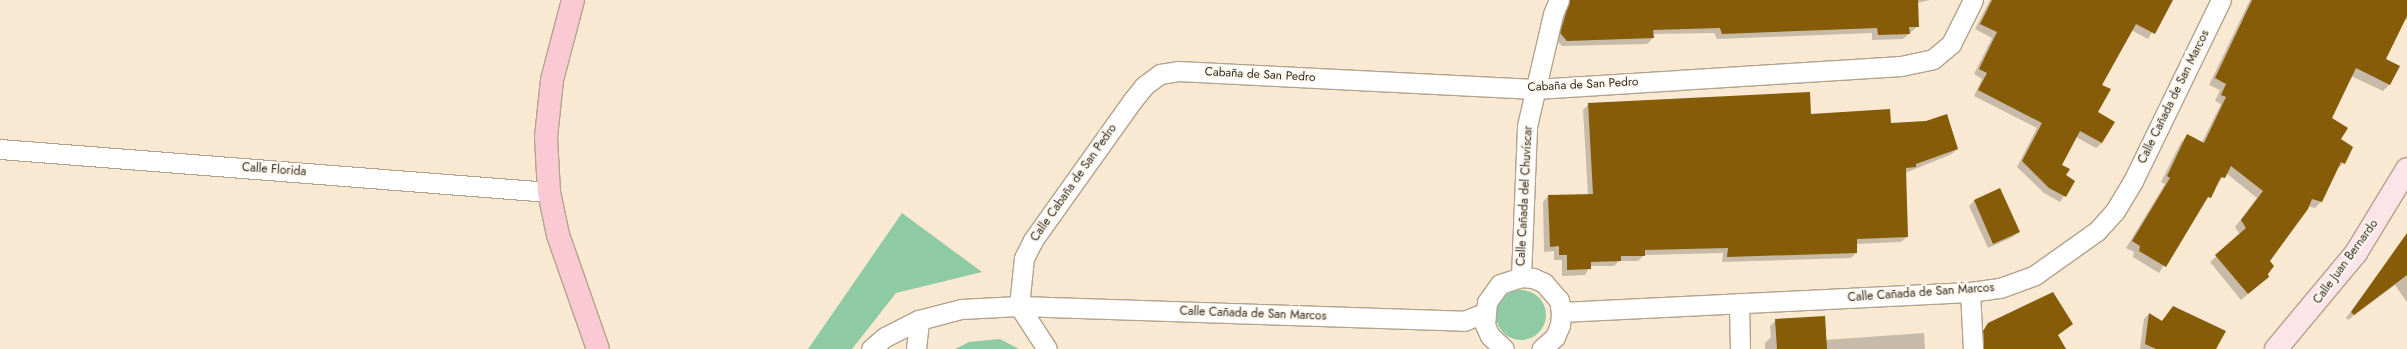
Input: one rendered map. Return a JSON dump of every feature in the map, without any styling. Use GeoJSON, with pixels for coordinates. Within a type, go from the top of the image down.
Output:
{"type":"FeatureCollection","features":[{"type":"Feature","properties":{"kind":"main road"},"geometry":{"type":"LineString","coordinates":[[573,0],[552,80],[546,137],[549,192],[558,236],[598,349]]}},
{"type":"Feature","properties":{"kind":"street","name":"Calle Cañada del Chuvíscar"},"geometry":{"type":"LineString","coordinates":[[1521,276],[1526,126],[1553,14],[1559,0]]}},
{"type":"Feature","properties":{"kind":"street","name":"Cabaña de San Pedro"},"geometry":{"type":"LineString","coordinates":[[1160,74],[1178,71],[1535,89],[1918,64],[1933,59],[1951,44],[1973,0]]}},
{"type":"Feature","properties":{"kind":"street","name":"Calle Cañada de San Marcos"},"geometry":{"type":"LineString","coordinates":[[1562,312],[1970,292],[2000,288],[2035,275],[2097,231],[2115,211],[2133,181],[2221,0]]}},
{"type":"Feature","properties":{"kind":"street","name":"Calle Cabaña de San Pedro"},"geometry":{"type":"LineString","coordinates":[[1019,306],[1023,264],[1033,240],[1132,101],[1144,86],[1160,74]]}},
{"type":"Feature","properties":{"kind":"street","name":"Calle Florida"},"geometry":{"type":"LineString","coordinates":[[0,149],[549,192]]}},
{"type":"Feature","properties":{"kind":"street","name":"Calle Juan Bernardo"},"geometry":{"type":"LineString","coordinates":[[2276,349],[2356,253],[2407,169]]}},
{"type":"Feature","properties":{"kind":"street"},"geometry":{"type":"LineString","coordinates":[[1504,349],[1490,336],[1485,325],[1484,312],[1492,292],[1510,278],[1521,276],[1533,278],[1553,290],[1562,312],[1560,325],[1555,337],[1541,349]]}},
{"type":"Feature","properties":{"kind":"street"},"geometry":{"type":"LineString","coordinates":[[1970,292],[1973,349]]}},
{"type":"Feature","properties":{"kind":"street"},"geometry":{"type":"LineString","coordinates":[[1739,303],[1740,349]]}},
{"type":"Feature","properties":{"kind":"street","name":"Calle Cañada de San Marcos"},"geometry":{"type":"LineString","coordinates":[[871,349],[885,337],[919,320],[961,309],[1019,306],[1464,321],[1484,312]]}},
{"type":"Feature","properties":{"kind":"street"},"geometry":{"type":"LineString","coordinates":[[1019,306],[1046,349]]}},
{"type":"Feature","properties":{"kind":"street"},"geometry":{"type":"LineString","coordinates":[[916,349],[919,320]]}},
{"type":"Feature","properties":{"kind":"green space"},"geometry":{"type":"Polygon","coordinates":[[[902,213],[982,272],[896,293],[852,349],[808,349],[902,213]]]}},
{"type":"Feature","properties":{"kind":"green space"},"geometry":{"type":"Polygon","coordinates":[[[1516,290],[1526,290],[1539,297],[1546,310],[1546,320],[1539,333],[1526,340],[1516,340],[1507,336],[1500,329],[1496,320],[1496,310],[1500,301],[1507,294],[1516,290]]]}},
{"type":"Feature","properties":{"kind":"green space"},"geometry":{"type":"Polygon","coordinates":[[[1000,339],[1019,349],[955,349],[969,342],[1000,339]]]}},
{"type":"Feature","properties":{"kind":"building"},"geometry":{"type":"Polygon","coordinates":[[[1570,0],[1918,0],[1919,27],[1909,27],[1910,34],[1878,35],[1877,28],[1722,34],[1720,28],[1653,30],[1654,38],[1567,41],[1560,33],[1570,0]]]}},
{"type":"Feature","properties":{"kind":"building"},"geometry":{"type":"Polygon","coordinates":[[[1992,0],[2173,0],[2155,34],[2136,24],[2102,85],[2111,89],[2098,112],[2115,122],[2102,143],[2080,131],[2062,165],[2070,169],[2066,175],[2075,181],[2066,197],[2049,188],[2022,161],[2042,123],[1978,90],[1987,73],[1979,69],[1997,32],[1980,24],[1992,0]]]}},
{"type":"Feature","properties":{"kind":"building"},"geometry":{"type":"Polygon","coordinates":[[[2252,0],[2407,0],[2407,16],[2386,59],[2400,66],[2390,85],[2356,68],[2332,118],[2348,128],[2341,139],[2353,147],[2345,164],[2341,162],[2322,202],[2312,199],[2308,209],[2270,261],[2274,266],[2268,274],[2269,277],[2248,294],[2215,255],[2246,228],[2241,220],[2263,191],[2231,166],[2225,178],[2221,177],[2211,198],[2208,197],[2166,267],[2139,251],[2140,246],[2132,241],[2170,178],[2167,176],[2187,134],[2204,143],[2226,97],[2221,95],[2226,84],[2215,78],[2252,0]]]}},
{"type":"Feature","properties":{"kind":"building"},"geometry":{"type":"Polygon","coordinates":[[[1810,92],[1811,114],[1890,109],[1891,123],[1926,121],[1947,114],[1958,149],[1916,164],[1916,167],[1906,168],[1908,237],[1857,239],[1857,253],[1727,257],[1728,248],[1645,250],[1645,256],[1621,256],[1621,261],[1591,262],[1591,269],[1567,270],[1567,255],[1559,255],[1559,246],[1550,247],[1548,195],[1593,194],[1588,103],[1810,92]]]}},
{"type":"Feature","properties":{"kind":"building"},"geometry":{"type":"Polygon","coordinates":[[[2000,188],[2020,232],[1993,244],[1974,200],[2000,188]]]}},
{"type":"Feature","properties":{"kind":"building"},"geometry":{"type":"Polygon","coordinates":[[[2407,233],[2407,275],[2354,315],[2351,312],[2407,233]]]}},
{"type":"Feature","properties":{"kind":"building"},"geometry":{"type":"Polygon","coordinates":[[[2053,292],[2073,324],[2058,335],[2066,349],[1984,349],[1983,331],[1988,323],[2053,292]]]}},
{"type":"Feature","properties":{"kind":"building"},"geometry":{"type":"Polygon","coordinates":[[[2173,306],[2226,331],[2216,349],[2156,349],[2145,344],[2149,313],[2162,321],[2173,306]]]}},
{"type":"Feature","properties":{"kind":"building"},"geometry":{"type":"Polygon","coordinates":[[[1825,316],[1827,349],[1777,349],[1775,319],[1825,316]]]}}]}
